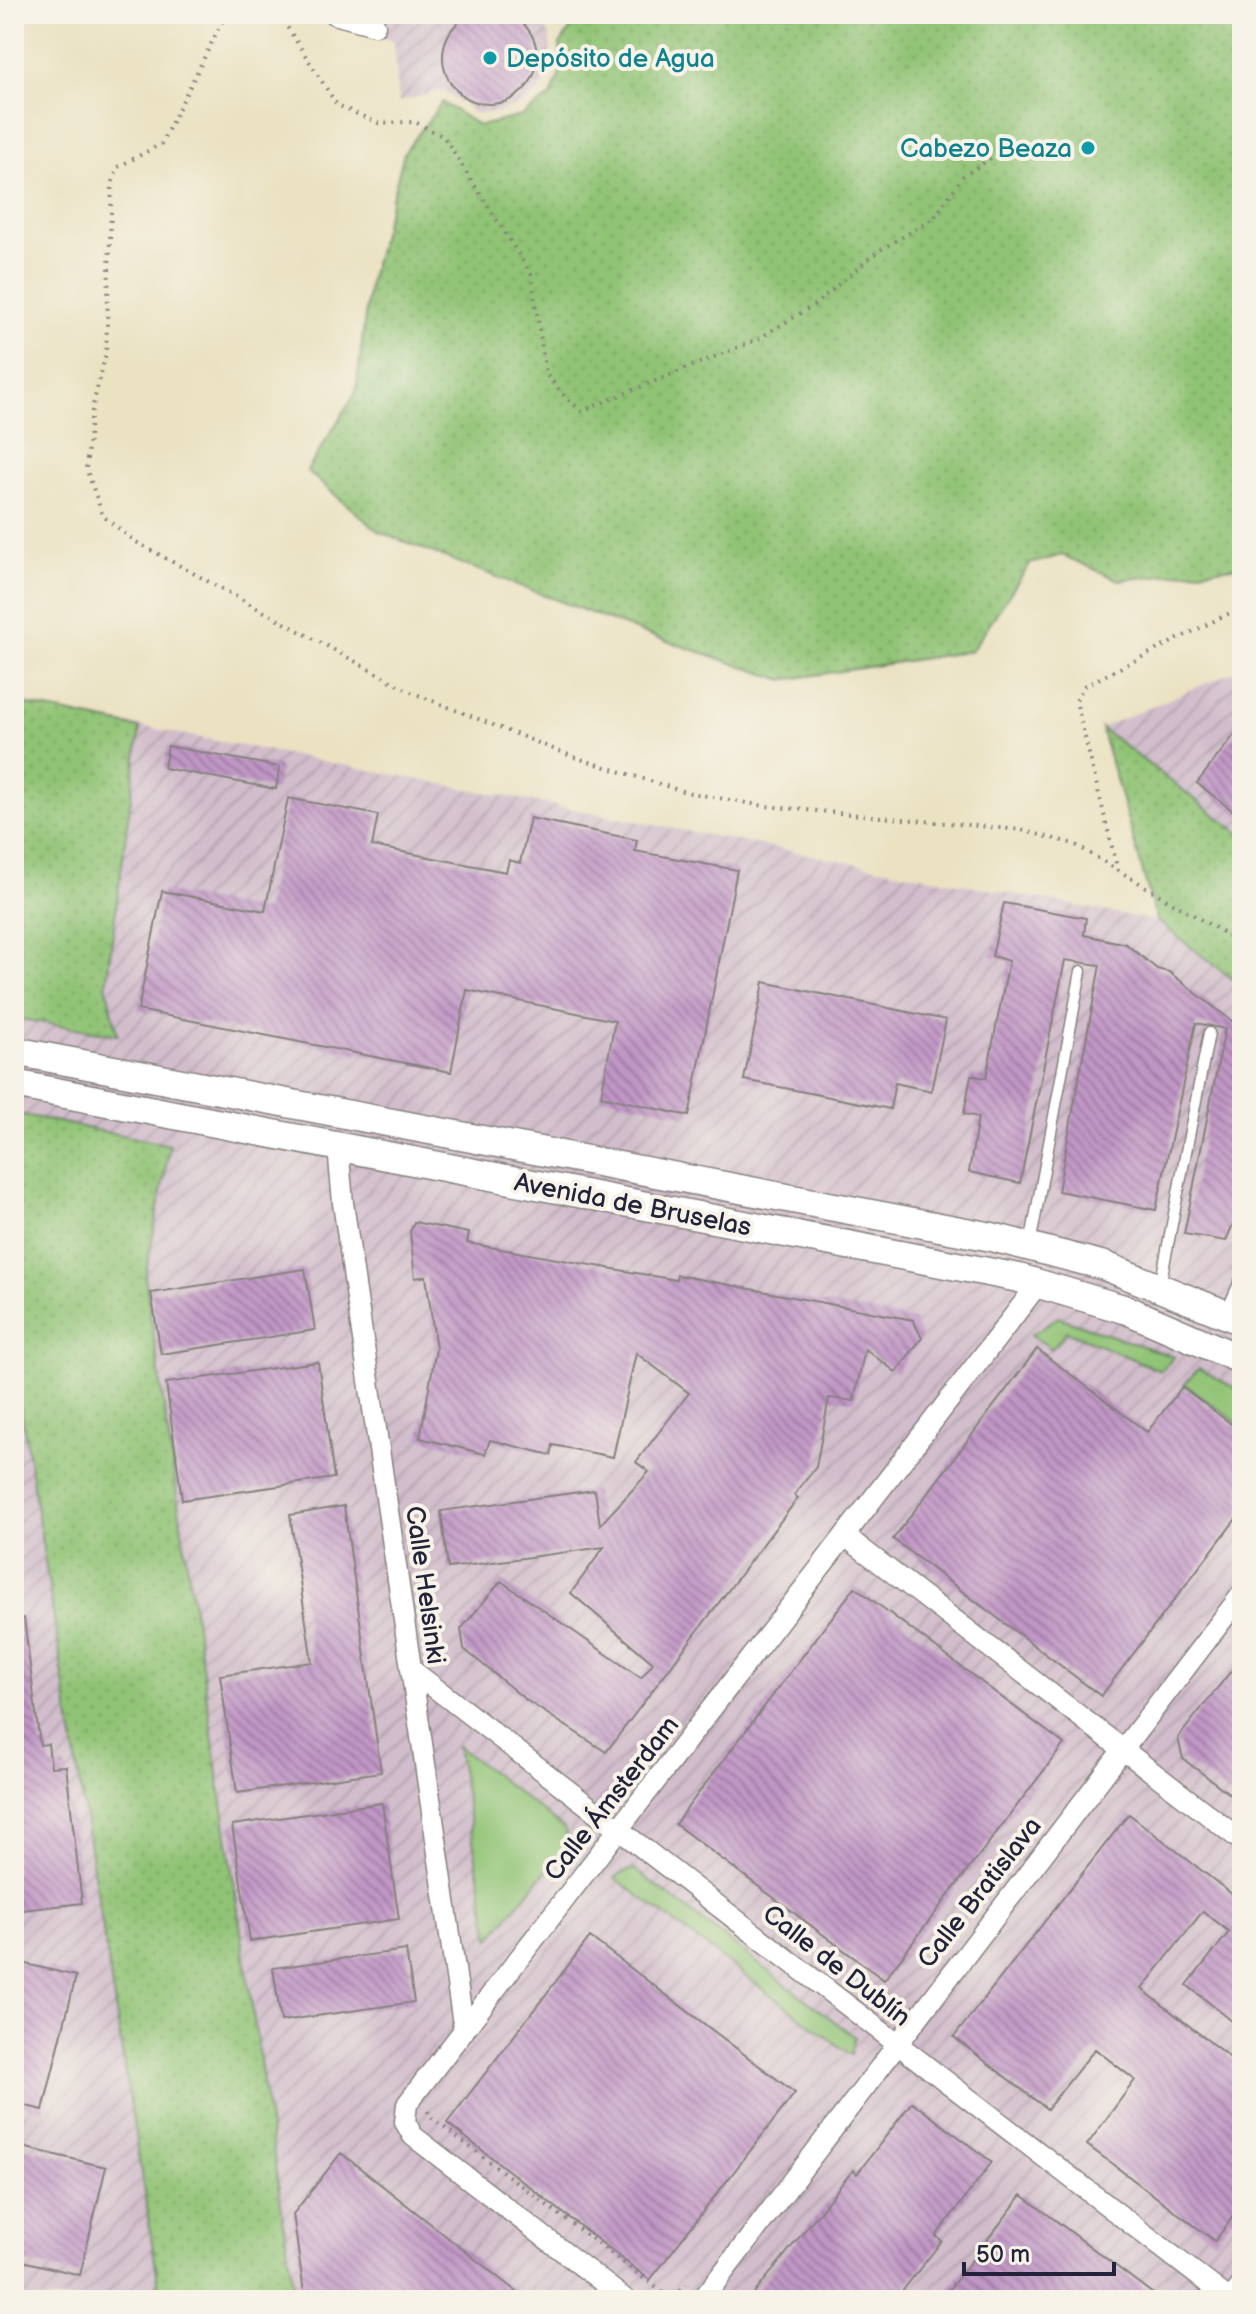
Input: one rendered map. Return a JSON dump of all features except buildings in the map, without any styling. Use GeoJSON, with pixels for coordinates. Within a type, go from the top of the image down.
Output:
{"type":"FeatureCollection","features":[{"type":"Feature","properties":{"kind":"main road","name":"Avenida de Bruselas"},"geometry":{"type":"LineString","coordinates":[[14,1051],[1040,1248],[1160,1286],[1234,1317]]}},
{"type":"Feature","properties":{"kind":"main road","name":"Avenida de Bruselas"},"geometry":{"type":"LineString","coordinates":[[14,1084],[1039,1283],[1150,1319],[1242,1360]]}},
{"type":"Feature","properties":{"kind":"main road"},"geometry":{"type":"LineString","coordinates":[[338,1147],[343,1114]]}},
{"type":"Feature","properties":{"kind":"main road"},"geometry":{"type":"LineString","coordinates":[[1039,1283],[1040,1248]]}},
{"type":"Feature","properties":{"kind":"street"},"geometry":{"type":"LineString","coordinates":[[334,14],[375,25]]}},
{"type":"Feature","properties":{"kind":"street","name":"Calle Helsinki"},"geometry":{"type":"LineString","coordinates":[[338,1147],[343,1203],[464,2031]]}},
{"type":"Feature","properties":{"kind":"street","name":"Calle Ámsterdam"},"geometry":{"type":"LineString","coordinates":[[626,2300],[413,2136],[405,2122],[407,2104],[1039,1283]]}},
{"type":"Feature","properties":{"kind":"street"},"geometry":{"type":"LineString","coordinates":[[845,1536],[1242,1841]]}},
{"type":"Feature","properties":{"kind":"street","name":"Calle Bratislava"},"geometry":{"type":"LineString","coordinates":[[702,2300],[896,2042],[1242,1594]]}},
{"type":"Feature","properties":{"kind":"street","name":"Calle de Dublín"},"geometry":{"type":"LineString","coordinates":[[413,1671],[1230,2300]]}},
{"type":"Feature","properties":{"kind":"street"},"geometry":{"type":"LineString","coordinates":[[1230,2300],[1242,2285]]}},
{"type":"Feature","properties":{"kind":"lane"},"geometry":{"type":"LineString","coordinates":[[1040,1248],[1081,971]]}},
{"type":"Feature","properties":{"kind":"lane"},"geometry":{"type":"LineString","coordinates":[[1160,1286],[1209,1033]]}},
{"type":"Feature","properties":{"kind":"lane"},"geometry":{"type":"LineString","coordinates":[[1234,1317],[1242,1277]]}},
{"type":"Feature","properties":{"kind":"path"},"geometry":{"type":"LineString","coordinates":[[226,14],[161,144],[118,167],[112,184],[106,353],[92,409],[86,468],[103,516],[136,542],[413,693],[571,756],[685,792],[764,806],[1021,830],[1074,844],[1242,944]]}},
{"type":"Feature","properties":{"kind":"path"},"geometry":{"type":"LineString","coordinates":[[279,14],[337,105],[378,123],[415,122],[444,137],[531,274],[546,374],[582,411],[758,339],[814,305],[877,252],[934,218],[963,176],[1005,149],[1040,143],[1072,148]]}},
{"type":"Feature","properties":{"kind":"path"},"geometry":{"type":"LineString","coordinates":[[1118,871],[1076,701],[1084,686],[1242,607]]}},
{"type":"Feature","properties":{"kind":"path"},"geometry":{"type":"LineString","coordinates":[[429,2107],[429,2116],[670,2298],[676,2296],[686,2284]]}},
{"type":"Feature","properties":{"kind":"shaded area"},"geometry":{"type":"Polygon","coordinates":[[[294,14],[533,14],[550,35],[551,73],[539,91],[522,104],[497,112],[475,113],[443,90],[399,102],[394,41],[294,14]]]}},
{"type":"Feature","properties":{"kind":"shaded area"},"geometry":{"type":"Polygon","coordinates":[[[1242,668],[1242,2300],[14,2300],[14,702],[1156,921],[1101,728],[1242,668]]]}},
{"type":"Feature","properties":{"kind":"green space"},"geometry":{"type":"Polygon","coordinates":[[[580,14],[1242,14],[1242,566],[1119,580],[1062,555],[1030,564],[971,651],[783,680],[643,633],[379,532],[307,471],[356,392],[369,283],[404,153],[442,102],[479,126],[522,116],[551,96],[562,69],[560,45],[580,14]]]}},
{"type":"Feature","properties":{"kind":"green space"},"geometry":{"type":"Polygon","coordinates":[[[14,702],[140,728],[106,985],[118,1035],[14,1018],[14,702]]]}},
{"type":"Feature","properties":{"kind":"green space"},"geometry":{"type":"Polygon","coordinates":[[[1101,728],[1242,835],[1242,986],[1157,921],[1101,728]]]}},
{"type":"Feature","properties":{"kind":"green space"},"geometry":{"type":"Polygon","coordinates":[[[14,1113],[170,1145],[145,1277],[295,2300],[161,2300],[14,1364],[14,1113]]]}},
{"type":"Feature","properties":{"kind":"green space"},"geometry":{"type":"Polygon","coordinates":[[[1058,1317],[1174,1357],[1161,1371],[1066,1331],[1052,1349],[1031,1335],[1058,1317]]]}},
{"type":"Feature","properties":{"kind":"green space"},"geometry":{"type":"Polygon","coordinates":[[[1199,1368],[1242,1392],[1242,1426],[1184,1384],[1199,1368]]]}},
{"type":"Feature","properties":{"kind":"green space"},"geometry":{"type":"Polygon","coordinates":[[[457,1746],[564,1828],[569,1842],[490,1939],[457,1746]]]}},
{"type":"Feature","properties":{"kind":"green space"},"geometry":{"type":"Polygon","coordinates":[[[634,1869],[855,2037],[851,2055],[615,1878],[634,1869]]]}},
{"type":"Feature","properties":{"kind":"place","name":"Depósito de Agua"},"geometry":{"type":"Point","coordinates":[490,58]}},
{"type":"Feature","properties":{"kind":"place","name":"Cabezo Beaza"},"geometry":{"type":"Point","coordinates":[1088,148]}}]}
